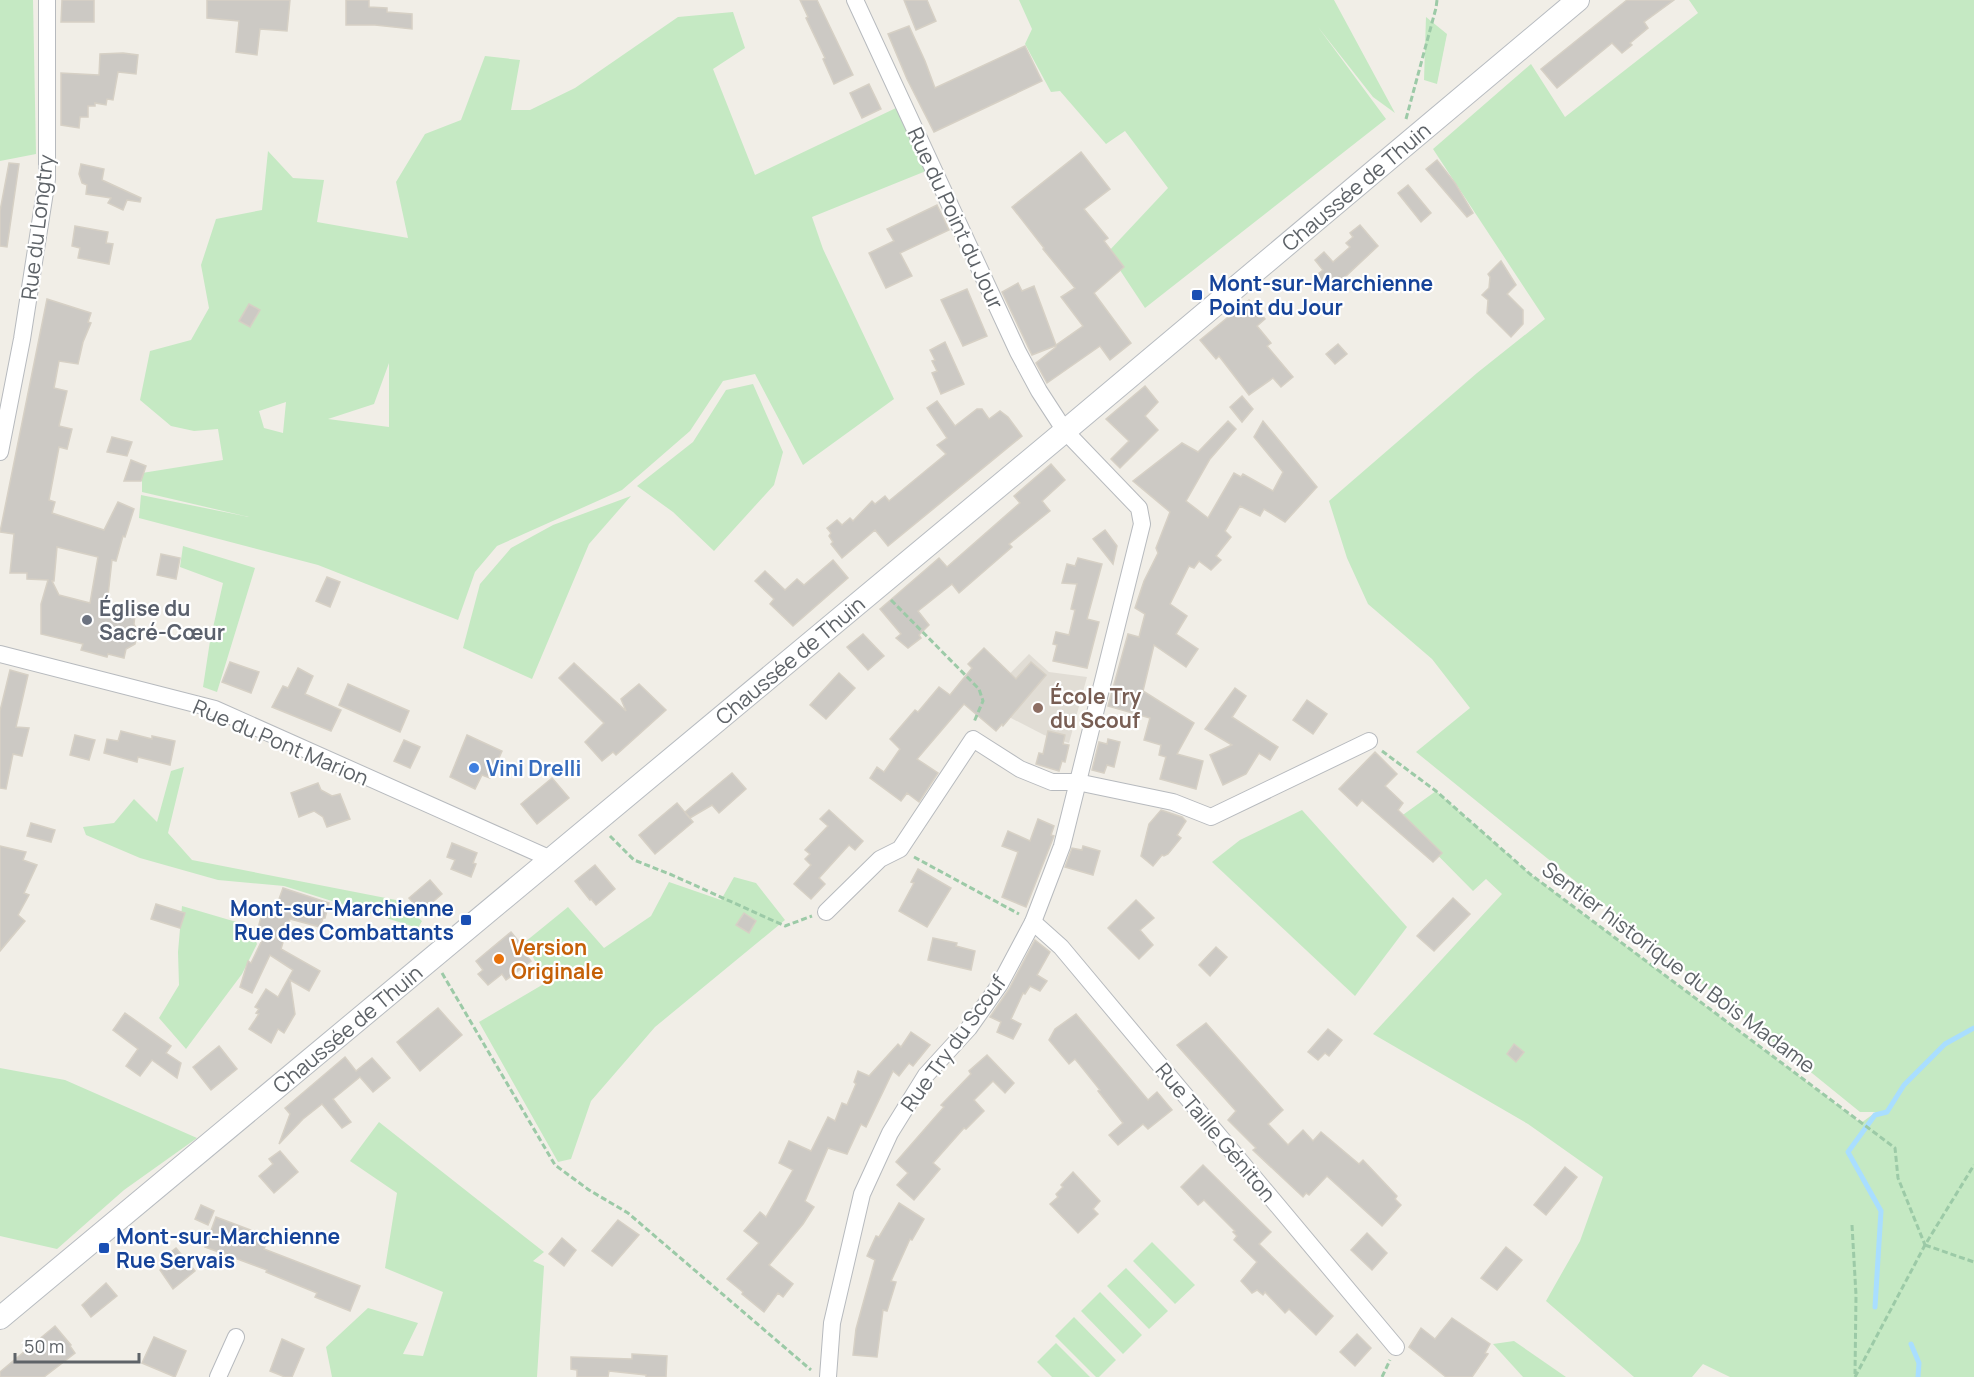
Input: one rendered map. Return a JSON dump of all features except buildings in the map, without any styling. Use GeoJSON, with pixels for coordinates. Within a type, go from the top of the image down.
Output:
{"type":"FeatureCollection","features":[{"type":"Feature","properties":{"kind":"main road","name":"Chaussée de Thuin"},"geometry":{"type":"LineString","coordinates":[[0,1318],[434,959],[1578,0]]}},
{"type":"Feature","properties":{"kind":"street","name":"Rue du Longtry"},"geometry":{"type":"LineString","coordinates":[[0,452],[22,339],[47,179],[47,0]]}},
{"type":"Feature","properties":{"kind":"street","name":"Rue du Point du Jour"},"geometry":{"type":"LineString","coordinates":[[855,0],[1018,352],[1039,391],[1065,431]]}},
{"type":"Feature","properties":{"kind":"street","name":"Rue Try du Scouf"},"geometry":{"type":"LineString","coordinates":[[828,1377],[832,1323],[866,1184],[890,1132],[926,1075],[969,1028],[1000,984],[1033,922],[1062,846],[1142,524],[1139,508],[1065,431]]}},
{"type":"Feature","properties":{"kind":"street","name":"Rue du Pont Marion"},"geometry":{"type":"LineString","coordinates":[[0,654],[214,709],[551,859]]}},
{"type":"Feature","properties":{"kind":"street"},"geometry":{"type":"LineString","coordinates":[[826,912],[880,859],[900,849],[973,739],[1020,770],[1052,782],[1077,782],[1173,802],[1212,817],[1369,741]]}},
{"type":"Feature","properties":{"kind":"street","name":"Rue Taille Géniton"},"geometry":{"type":"LineString","coordinates":[[1033,922],[1061,947],[1396,1347]]}},
{"type":"Feature","properties":{"kind":"street"},"geometry":{"type":"LineString","coordinates":[[218,1377],[236,1337]]}},
{"type":"Feature","properties":{"kind":"path"},"geometry":{"type":"LineString","coordinates":[[1406,119],[1437,0]]}},
{"type":"Feature","properties":{"kind":"path"},"geometry":{"type":"LineString","coordinates":[[878,587],[982,694],[983,701],[973,725],[973,739]]}},
{"type":"Feature","properties":{"kind":"path","name":"Sentier historique du Bois Madame"},"geometry":{"type":"LineString","coordinates":[[1369,741],[1436,790],[1530,874],[1895,1148],[1898,1178],[1925,1245]]}},
{"type":"Feature","properties":{"kind":"path"},"geometry":{"type":"LineString","coordinates":[[596,822],[634,860],[785,926],[826,912]]}},
{"type":"Feature","properties":{"kind":"path"},"geometry":{"type":"LineString","coordinates":[[900,849],[1033,922]]}},
{"type":"Feature","properties":{"kind":"path"},"geometry":{"type":"LineString","coordinates":[[434,959],[555,1165],[589,1190],[628,1213],[811,1370]]}},
{"type":"Feature","properties":{"kind":"path"},"geometry":{"type":"LineString","coordinates":[[1855,1377],[1925,1245],[1974,1165]]}},
{"type":"Feature","properties":{"kind":"path"},"geometry":{"type":"LineString","coordinates":[[1852,1226],[1856,1295],[1855,1377]]}},
{"type":"Feature","properties":{"kind":"path"},"geometry":{"type":"LineString","coordinates":[[1925,1245],[1974,1262]]}},
{"type":"Feature","properties":{"kind":"shaded area","name":"École Try du Scouf"},"geometry":{"type":"Polygon","coordinates":[[[1029,654],[1049,672],[1087,677],[1069,743],[1044,735],[1009,717],[986,698],[1029,654]]]}},
{"type":"Feature","properties":{"kind":"green space"},"geometry":{"type":"Polygon","coordinates":[[[0,0],[33,0],[36,154],[0,161],[0,0]]]}},
{"type":"Feature","properties":{"kind":"green space"},"geometry":{"type":"Polygon","coordinates":[[[1019,0],[1334,0],[1395,113],[1373,97],[1318,27],[1386,119],[1145,308],[1108,252],[1168,188],[1125,131],[1106,144],[1060,91],[1051,92],[1025,44],[1032,29],[1019,0]]]}},
{"type":"Feature","properties":{"kind":"green space"},"geometry":{"type":"Polygon","coordinates":[[[1689,0],[1974,0],[1974,1377],[1730,1377],[1703,1364],[1692,1377],[1634,1377],[1546,1301],[1580,1241],[1603,1177],[1528,1124],[1373,1034],[1502,894],[1486,879],[1473,891],[1400,817],[1436,791],[1530,874],[1861,1123],[1876,1112],[1860,1112],[1416,752],[1470,708],[1432,659],[1368,604],[1347,558],[1329,501],[1477,373],[1545,319],[1433,149],[1531,64],[1565,117],[1698,13],[1689,0]]]}},
{"type":"Feature","properties":{"kind":"green space"},"geometry":{"type":"Polygon","coordinates":[[[733,12],[745,48],[713,69],[755,175],[896,108],[926,171],[812,217],[823,249],[894,399],[803,465],[755,374],[723,381],[690,431],[622,490],[497,546],[475,572],[458,620],[318,565],[139,518],[141,495],[249,517],[142,492],[142,473],[223,460],[218,429],[194,431],[171,426],[140,400],[150,351],[191,340],[209,308],[201,265],[216,219],[262,210],[268,151],[293,178],[324,180],[317,222],[408,238],[396,182],[425,134],[461,120],[485,56],[520,60],[511,110],[530,110],[575,88],[678,17],[733,12]],[[389,363],[374,404],[328,419],[389,427],[389,363]],[[286,402],[259,411],[264,428],[283,433],[286,402]]]}},
{"type":"Feature","properties":{"kind":"green space"},"geometry":{"type":"Polygon","coordinates":[[[1426,17],[1447,34],[1437,84],[1424,80],[1426,17]]]}},
{"type":"Feature","properties":{"kind":"green space"},"geometry":{"type":"Polygon","coordinates":[[[753,384],[783,452],[774,485],[714,551],[673,512],[637,486],[693,442],[726,390],[753,384]]]}},
{"type":"Feature","properties":{"kind":"green space"},"geometry":{"type":"Polygon","coordinates":[[[631,496],[589,544],[532,679],[463,648],[480,584],[511,548],[553,525],[631,496]]]}},
{"type":"Feature","properties":{"kind":"green space"},"geometry":{"type":"Polygon","coordinates":[[[183,546],[255,568],[217,692],[203,687],[210,641],[223,583],[180,567],[183,546]]]}},
{"type":"Feature","properties":{"kind":"green space"},"geometry":{"type":"Polygon","coordinates":[[[184,767],[168,833],[192,860],[396,900],[422,921],[418,928],[284,886],[218,880],[140,858],[86,835],[83,827],[114,823],[134,799],[157,822],[171,771],[184,767]]]}},
{"type":"Feature","properties":{"kind":"green space"},"geometry":{"type":"Polygon","coordinates":[[[1302,810],[1407,927],[1355,996],[1212,862],[1240,840],[1302,810]]]}},
{"type":"Feature","properties":{"kind":"green space"},"geometry":{"type":"Polygon","coordinates":[[[734,877],[756,883],[785,920],[655,1027],[591,1101],[571,1159],[558,1162],[479,1022],[542,985],[545,980],[525,942],[568,907],[604,948],[651,916],[669,882],[721,900],[734,877]]]}},
{"type":"Feature","properties":{"kind":"green space"},"geometry":{"type":"Polygon","coordinates":[[[182,906],[250,926],[257,944],[242,974],[186,1049],[159,1018],[179,985],[178,952],[182,906]]]}},
{"type":"Feature","properties":{"kind":"green space"},"geometry":{"type":"Polygon","coordinates":[[[0,1068],[65,1080],[197,1138],[124,1190],[57,1249],[0,1236],[0,1068]]]}},
{"type":"Feature","properties":{"kind":"green space"},"geometry":{"type":"Polygon","coordinates":[[[379,1122],[544,1252],[533,1261],[544,1266],[537,1377],[332,1377],[326,1347],[368,1308],[418,1323],[403,1354],[423,1356],[443,1292],[385,1268],[397,1193],[350,1161],[379,1122]]]}},
{"type":"Feature","properties":{"kind":"green space"},"geometry":{"type":"Polygon","coordinates":[[[1152,1242],[1195,1285],[1175,1304],[1133,1261],[1152,1242]]]}},
{"type":"Feature","properties":{"kind":"green space"},"geometry":{"type":"Polygon","coordinates":[[[1126,1268],[1168,1311],[1149,1329],[1107,1286],[1126,1268]]]}},
{"type":"Feature","properties":{"kind":"green space"},"geometry":{"type":"Polygon","coordinates":[[[1100,1292],[1142,1335],[1123,1354],[1081,1311],[1100,1292]]]}},
{"type":"Feature","properties":{"kind":"green space"},"geometry":{"type":"Polygon","coordinates":[[[1074,1317],[1116,1360],[1099,1377],[1096,1377],[1055,1336],[1074,1317]]]}},
{"type":"Feature","properties":{"kind":"green space"},"geometry":{"type":"Polygon","coordinates":[[[1514,1341],[1566,1377],[1523,1377],[1493,1344],[1514,1341]]]}},
{"type":"Feature","properties":{"kind":"green space"},"geometry":{"type":"Polygon","coordinates":[[[1056,1343],[1090,1377],[1052,1377],[1037,1362],[1056,1343]]]}},
{"type":"Feature","properties":{"kind":"waterway"},"geometry":{"type":"LineString","coordinates":[[1875,1307],[1881,1211],[1848,1152],[1875,1115],[1887,1112],[1904,1085],[1945,1044],[1974,1028]]}},
{"type":"Feature","properties":{"kind":"waterway"},"geometry":{"type":"LineString","coordinates":[[1911,1344],[1919,1363],[1918,1377]]}},
{"type":"Feature","properties":{"kind":"place","name":"Mont-sur-Marchienne Point du Jour"},"geometry":{"type":"Point","coordinates":[1197,295]}},
{"type":"Feature","properties":{"kind":"place","name":"Église du Sacré-Cœur"},"geometry":{"type":"Point","coordinates":[87,620]}},
{"type":"Feature","properties":{"kind":"place","name":"École Try du Scouf"},"geometry":{"type":"Point","coordinates":[1038,708]}},
{"type":"Feature","properties":{"kind":"place","name":"Vini Drelli"},"geometry":{"type":"Point","coordinates":[474,768]}},
{"type":"Feature","properties":{"kind":"place","name":"Mont-sur-Marchienne Rue des Combattants"},"geometry":{"type":"Point","coordinates":[466,920]}},
{"type":"Feature","properties":{"kind":"place","name":"Version Originale"},"geometry":{"type":"Point","coordinates":[499,959]}},
{"type":"Feature","properties":{"kind":"place","name":"Mont-sur-Marchienne Rue Servais"},"geometry":{"type":"Point","coordinates":[104,1248]}}]}
